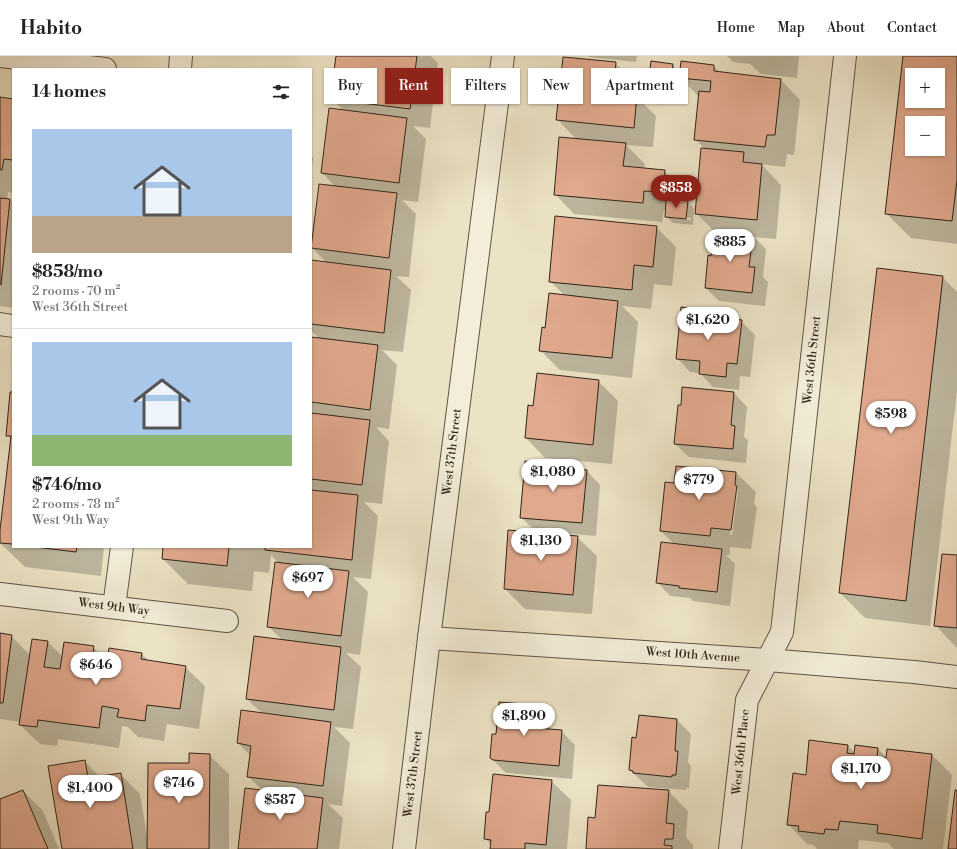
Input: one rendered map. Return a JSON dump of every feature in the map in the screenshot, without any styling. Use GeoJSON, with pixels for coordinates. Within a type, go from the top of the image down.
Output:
{"type":"FeatureCollection","features":[{"type":"Feature","properties":{"kind":"street"},"geometry":{"type":"LineString","coordinates":[[0,56],[97,68]]}},
{"type":"Feature","properties":{"kind":"street"},"geometry":{"type":"LineString","coordinates":[[180,68],[181,56]]}},
{"type":"Feature","properties":{"kind":"street","name":"West 37th Street"},"geometry":{"type":"LineString","coordinates":[[404,849],[429,638],[503,56]]}},
{"type":"Feature","properties":{"kind":"street","name":"West 36th Street"},"geometry":{"type":"LineString","coordinates":[[767,660],[782,632],[845,56]]}},
{"type":"Feature","properties":{"kind":"street"},"geometry":{"type":"LineString","coordinates":[[0,324],[12,326]]}},
{"type":"Feature","properties":{"kind":"street"},"geometry":{"type":"LineString","coordinates":[[114,607],[122,548]]}},
{"type":"Feature","properties":{"kind":"street","name":"West 9th Way"},"geometry":{"type":"LineString","coordinates":[[0,594],[227,620]]}},
{"type":"Feature","properties":{"kind":"street","name":"West 10th Avenue"},"geometry":{"type":"LineString","coordinates":[[429,638],[767,660],[957,677]]}},
{"type":"Feature","properties":{"kind":"street","name":"West 36th Place"},"geometry":{"type":"LineString","coordinates":[[730,849],[747,700],[767,660]]}},
{"type":"Feature","properties":{"kind":"building"},"geometry":{"type":"Polygon","coordinates":[[[336,56],[417,56],[415,68],[385,68],[385,104],[411,104],[410,109],[370,104],[377,104],[377,68],[334,68],[336,56]]]}},
{"type":"Feature","properties":{"kind":"building"},"geometry":{"type":"Polygon","coordinates":[[[903,56],[957,56],[957,180],[952,221],[885,214],[903,56]]]}},
{"type":"Feature","properties":{"kind":"building"},"geometry":{"type":"Polygon","coordinates":[[[563,57],[616,62],[615,68],[591,68],[591,104],[636,104],[634,128],[556,120],[558,104],[583,104],[583,68],[562,68],[563,57]]]}},
{"type":"Feature","properties":{"kind":"building"},"geometry":{"type":"Polygon","coordinates":[[[651,61],[673,64],[672,68],[650,68],[651,61]]]}},
{"type":"Feature","properties":{"kind":"building"},"geometry":{"type":"Polygon","coordinates":[[[681,61],[714,65],[714,71],[781,79],[775,135],[767,135],[765,147],[694,140],[699,91],[710,92],[711,81],[688,79],[688,68],[680,68],[681,61]]]}},
{"type":"Feature","properties":{"kind":"building"},"geometry":{"type":"Polygon","coordinates":[[[0,97],[12,99],[12,160],[4,159],[2,170],[0,170],[0,97]]]}},
{"type":"Feature","properties":{"kind":"building"},"geometry":{"type":"Polygon","coordinates":[[[329,108],[407,118],[399,183],[321,173],[329,108]]]}},
{"type":"Feature","properties":{"kind":"building"},"geometry":{"type":"Polygon","coordinates":[[[559,137],[626,143],[623,166],[665,170],[663,192],[644,191],[643,203],[554,195],[559,137]]]}},
{"type":"Feature","properties":{"kind":"building"},"geometry":{"type":"Polygon","coordinates":[[[701,148],[744,152],[743,162],[762,164],[757,220],[695,214],[701,148]]]}},
{"type":"Feature","properties":{"kind":"building"},"geometry":{"type":"Polygon","coordinates":[[[319,184],[397,193],[389,258],[312,248],[319,184]]]}},
{"type":"Feature","properties":{"kind":"building"},"geometry":{"type":"Polygon","coordinates":[[[0,198],[10,199],[1,285],[0,284],[0,198]]]}},
{"type":"Feature","properties":{"kind":"building"},"geometry":{"type":"Polygon","coordinates":[[[666,199],[688,201],[686,219],[665,217],[666,199]]]}},
{"type":"Feature","properties":{"kind":"building"},"geometry":{"type":"Polygon","coordinates":[[[555,216],[657,226],[653,267],[634,265],[632,290],[549,282],[555,216]]]}},
{"type":"Feature","properties":{"kind":"building"},"geometry":{"type":"Polygon","coordinates":[[[714,230],[753,235],[749,267],[755,267],[752,293],[705,288],[708,255],[711,256],[714,230]]]}},
{"type":"Feature","properties":{"kind":"building"},"geometry":{"type":"Polygon","coordinates":[[[312,260],[391,270],[384,333],[312,324],[312,260]]]}},
{"type":"Feature","properties":{"kind":"building"},"geometry":{"type":"Polygon","coordinates":[[[877,268],[943,276],[906,601],[839,593],[877,268]]]}},
{"type":"Feature","properties":{"kind":"building"},"geometry":{"type":"Polygon","coordinates":[[[549,293],[618,301],[612,358],[539,351],[542,327],[545,328],[549,293]]]}},
{"type":"Feature","properties":{"kind":"building"},"geometry":{"type":"Polygon","coordinates":[[[681,307],[709,310],[708,316],[742,320],[737,364],[727,363],[726,377],[699,374],[700,361],[676,359],[681,307]]]}},
{"type":"Feature","properties":{"kind":"building"},"geometry":{"type":"Polygon","coordinates":[[[312,337],[378,345],[370,410],[312,402],[312,337]]]}},
{"type":"Feature","properties":{"kind":"building"},"geometry":{"type":"Polygon","coordinates":[[[537,373],[599,380],[593,445],[525,438],[528,405],[533,406],[537,373]]]}},
{"type":"Feature","properties":{"kind":"building"},"geometry":{"type":"Polygon","coordinates":[[[682,387],[734,392],[731,425],[735,426],[733,449],[674,444],[678,405],[681,405],[682,387]]]}},
{"type":"Feature","properties":{"kind":"building"},"geometry":{"type":"Polygon","coordinates":[[[10,392],[12,392],[12,544],[0,543],[0,530],[11,436],[6,436],[10,392]]]}},
{"type":"Feature","properties":{"kind":"building"},"geometry":{"type":"Polygon","coordinates":[[[312,413],[370,420],[362,485],[312,479],[312,413]]]}},
{"type":"Feature","properties":{"kind":"building"},"geometry":{"type":"Polygon","coordinates":[[[525,461],[542,463],[542,466],[587,470],[582,523],[520,518],[525,461]]]}},
{"type":"Feature","properties":{"kind":"building"},"geometry":{"type":"Polygon","coordinates":[[[676,466],[736,472],[735,485],[737,486],[731,530],[711,528],[710,536],[660,531],[665,482],[674,483],[676,466]]]}},
{"type":"Feature","properties":{"kind":"building"},"geometry":{"type":"Polygon","coordinates":[[[312,490],[358,495],[352,560],[265,550],[265,548],[312,548],[312,490]]]}},
{"type":"Feature","properties":{"kind":"building"},"geometry":{"type":"Polygon","coordinates":[[[508,530],[578,536],[573,595],[504,589],[508,530]]]}},
{"type":"Feature","properties":{"kind":"building"},"geometry":{"type":"Polygon","coordinates":[[[661,542],[722,549],[717,592],[679,588],[679,586],[656,583],[661,542]]]}},
{"type":"Feature","properties":{"kind":"building"},"geometry":{"type":"Polygon","coordinates":[[[43,548],[77,548],[76,552],[43,548]]]}},
{"type":"Feature","properties":{"kind":"building"},"geometry":{"type":"Polygon","coordinates":[[[163,548],[229,548],[227,566],[162,559],[163,548]]]}},
{"type":"Feature","properties":{"kind":"building"},"geometry":{"type":"Polygon","coordinates":[[[942,554],[957,555],[957,628],[934,626],[942,554]]]}},
{"type":"Feature","properties":{"kind":"building"},"geometry":{"type":"Polygon","coordinates":[[[275,562],[349,571],[341,636],[267,627],[275,562]]]}},
{"type":"Feature","properties":{"kind":"building"},"geometry":{"type":"Polygon","coordinates":[[[0,633],[12,635],[3,703],[0,703],[0,633]]]}},
{"type":"Feature","properties":{"kind":"building"},"geometry":{"type":"Polygon","coordinates":[[[254,636],[341,647],[334,710],[246,699],[254,636]]]}},
{"type":"Feature","properties":{"kind":"building"},"geometry":{"type":"Polygon","coordinates":[[[32,639],[48,641],[44,667],[60,669],[64,642],[94,646],[90,672],[105,674],[109,648],[142,653],[141,659],[186,666],[180,709],[147,705],[145,721],[117,717],[119,709],[102,706],[99,728],[38,720],[37,727],[19,725],[32,639]]]}},
{"type":"Feature","properties":{"kind":"building"},"geometry":{"type":"Polygon","coordinates":[[[499,702],[537,705],[535,728],[562,730],[559,766],[493,760],[490,758],[492,734],[496,734],[499,702]]]}},
{"type":"Feature","properties":{"kind":"building"},"geometry":{"type":"Polygon","coordinates":[[[241,710],[331,722],[323,786],[247,777],[251,746],[237,743],[241,710]]]}},
{"type":"Feature","properties":{"kind":"building"},"geometry":{"type":"Polygon","coordinates":[[[639,715],[677,719],[675,751],[678,751],[676,775],[672,775],[672,777],[633,773],[633,771],[629,770],[632,737],[636,738],[639,715]]]}},
{"type":"Feature","properties":{"kind":"building"},"geometry":{"type":"Polygon","coordinates":[[[809,740],[848,745],[847,753],[854,754],[855,745],[878,748],[877,757],[886,758],[887,749],[932,754],[922,839],[877,833],[878,825],[840,821],[838,830],[825,829],[824,834],[798,831],[799,826],[787,825],[793,773],[806,775],[809,740]]]}},
{"type":"Feature","properties":{"kind":"building"},"geometry":{"type":"Polygon","coordinates":[[[189,753],[210,754],[209,849],[147,849],[148,763],[189,763],[189,753]]]}},
{"type":"Feature","properties":{"kind":"building"},"geometry":{"type":"Polygon","coordinates":[[[85,760],[88,778],[121,773],[133,849],[62,849],[48,766],[85,760]]]}},
{"type":"Feature","properties":{"kind":"building"},"geometry":{"type":"Polygon","coordinates":[[[493,774],[552,780],[546,845],[525,843],[525,849],[490,849],[491,840],[484,839],[486,812],[489,812],[493,774]]]}},
{"type":"Feature","properties":{"kind":"building"},"geometry":{"type":"Polygon","coordinates":[[[598,785],[669,790],[666,823],[674,824],[673,839],[665,839],[664,845],[672,846],[672,849],[586,849],[588,817],[595,818],[598,785]]]}},
{"type":"Feature","properties":{"kind":"building"},"geometry":{"type":"Polygon","coordinates":[[[245,788],[323,798],[317,849],[238,849],[245,788]]]}},
{"type":"Feature","properties":{"kind":"building"},"geometry":{"type":"Polygon","coordinates":[[[23,790],[48,849],[0,849],[0,799],[23,790]]]}},
{"type":"Feature","properties":{"kind":"building"},"geometry":{"type":"Polygon","coordinates":[[[955,790],[957,790],[957,849],[948,849],[955,790]]]}}]}
